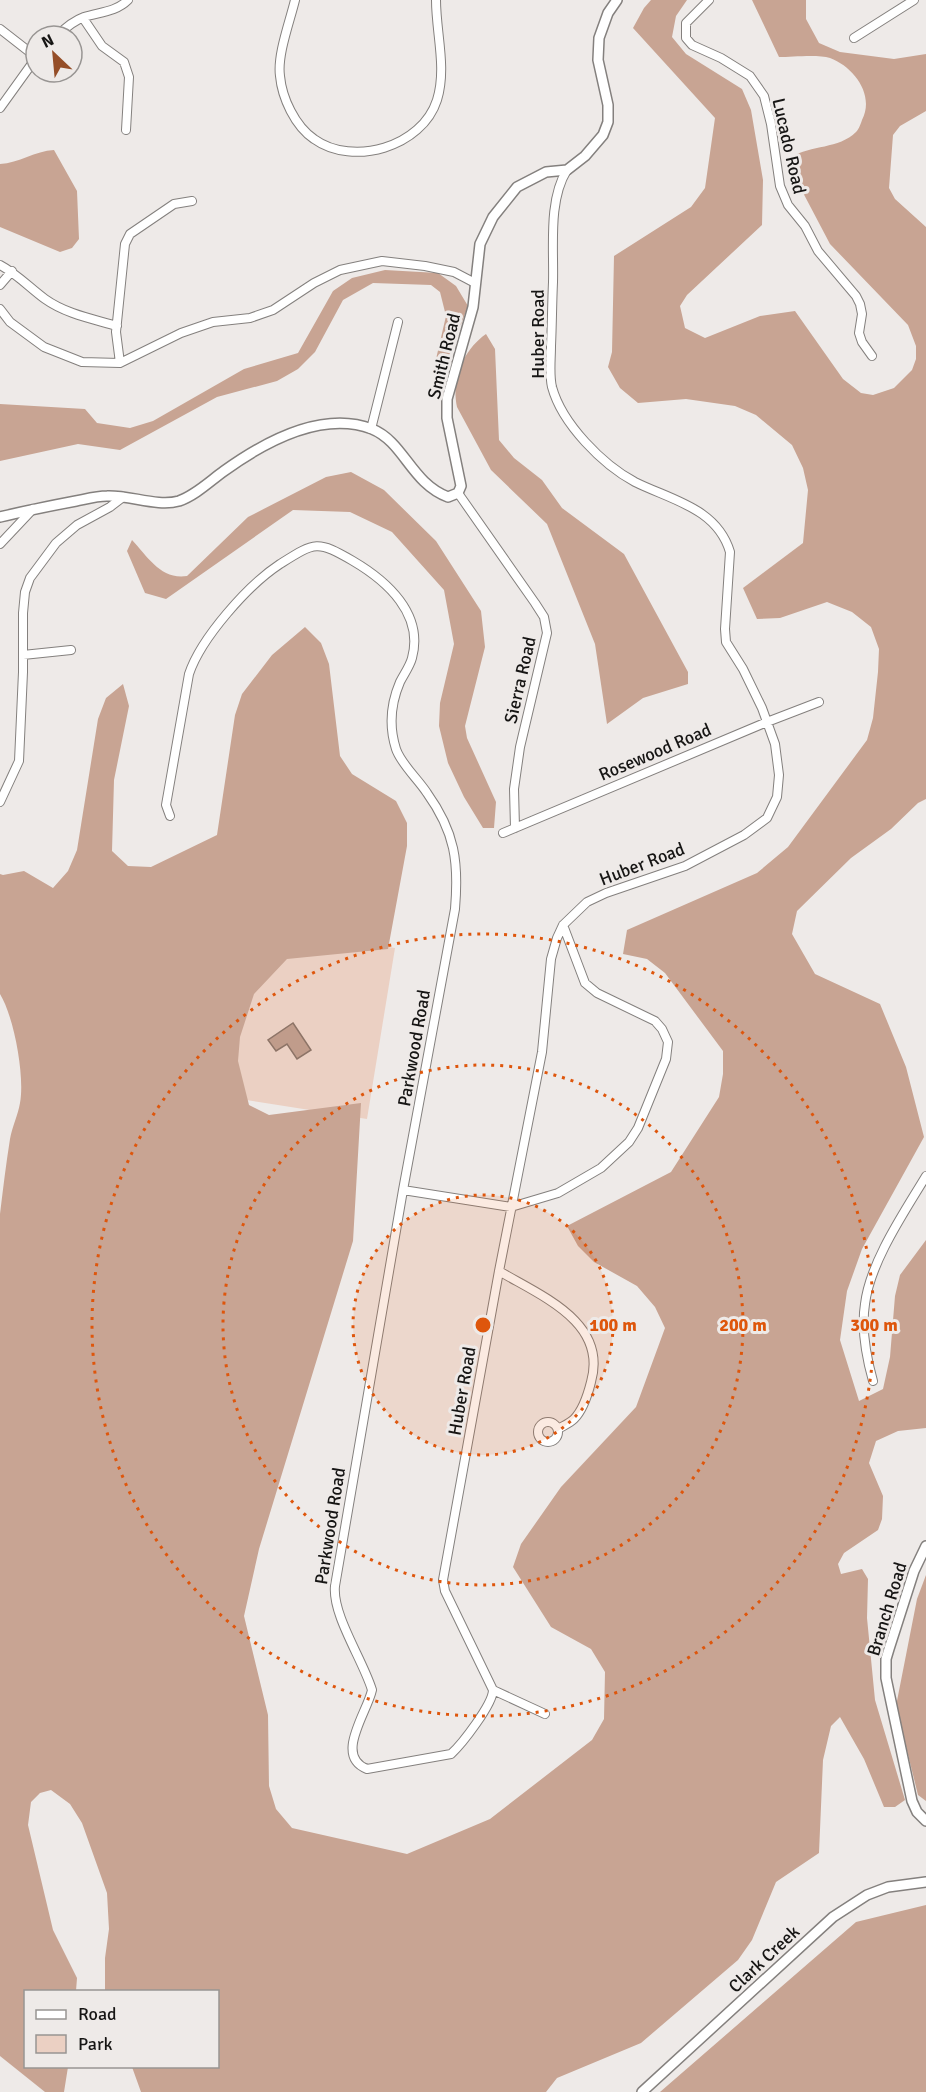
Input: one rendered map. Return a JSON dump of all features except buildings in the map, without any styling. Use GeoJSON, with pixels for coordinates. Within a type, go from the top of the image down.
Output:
{"type":"FeatureCollection","features":[{"type":"Feature","properties":{"kind":"street"},"geometry":{"type":"LineString","coordinates":[[71,24],[83,18],[110,11],[128,0]]}},
{"type":"Feature","properties":{"kind":"street"},"geometry":{"type":"LineString","coordinates":[[295,0],[279,74],[284,96],[293,114],[314,139],[339,149],[366,152],[392,146],[411,135],[421,127],[436,101],[441,76],[436,0]]}},
{"type":"Feature","properties":{"kind":"street"},"geometry":{"type":"LineString","coordinates":[[567,171],[594,146],[603,135],[608,122],[608,105],[598,60],[599,39],[608,13],[617,0]]}},
{"type":"Feature","properties":{"kind":"street","name":"Lucado Road"},"geometry":{"type":"LineString","coordinates":[[709,0],[686,23],[686,38],[692,45],[721,58],[750,76],[764,96],[771,124],[780,186],[788,206],[805,226],[818,251],[860,304],[862,314],[859,333],[862,342],[872,356]]}},
{"type":"Feature","properties":{"kind":"street"},"geometry":{"type":"LineString","coordinates":[[854,38],[914,0]]}},
{"type":"Feature","properties":{"kind":"street"},"geometry":{"type":"LineString","coordinates":[[83,18],[102,46],[124,62],[129,77],[126,130]]}},
{"type":"Feature","properties":{"kind":"street"},"geometry":{"type":"LineString","coordinates":[[0,29],[24,48]]}},
{"type":"Feature","properties":{"kind":"street"},"geometry":{"type":"LineString","coordinates":[[0,108],[24,74]]}},
{"type":"Feature","properties":{"kind":"street","name":"Smith Road"},"geometry":{"type":"LineString","coordinates":[[458,493],[461,480],[447,418],[447,399],[473,307],[480,244],[493,217],[517,187],[546,172],[567,171]]}},
{"type":"Feature","properties":{"kind":"street","name":"Huber Road"},"geometry":{"type":"LineString","coordinates":[[494,1690],[445,1591],[443,1580],[511,1207],[542,1052],[551,959],[563,926],[587,902],[606,893],[685,866],[744,835],[766,818],[777,797],[779,775],[775,744],[767,722],[743,669],[726,642],[730,552],[722,534],[714,523],[701,512],[633,481],[605,462],[581,437],[568,419],[553,390],[551,364],[554,218],[556,192],[567,171]]}},
{"type":"Feature","properties":{"kind":"street"},"geometry":{"type":"LineString","coordinates":[[120,363],[117,326],[125,244],[130,234],[174,204],[192,201]]}},
{"type":"Feature","properties":{"kind":"street"},"geometry":{"type":"LineString","coordinates":[[0,309],[10,322],[44,347],[82,362],[120,363],[181,333],[213,322],[250,318],[273,310],[314,283],[340,270],[382,261],[454,272],[475,283]]}},
{"type":"Feature","properties":{"kind":"street"},"geometry":{"type":"LineString","coordinates":[[0,265],[12,271],[46,300],[73,313],[117,326]]}},
{"type":"Feature","properties":{"kind":"street"},"geometry":{"type":"LineString","coordinates":[[0,285],[12,271]]}},
{"type":"Feature","properties":{"kind":"street"},"geometry":{"type":"LineString","coordinates":[[0,322],[10,322]]}},
{"type":"Feature","properties":{"kind":"street"},"geometry":{"type":"LineString","coordinates":[[371,429],[398,322]]}},
{"type":"Feature","properties":{"kind":"street"},"geometry":{"type":"LineString","coordinates":[[0,517],[105,495],[164,502],[179,501],[266,444],[292,432],[319,426],[345,424],[371,429],[387,438],[423,482],[435,492],[448,497],[458,493]]}},
{"type":"Feature","properties":{"kind":"street","name":"Sierra Road"},"geometry":{"type":"LineString","coordinates":[[458,493],[544,617],[547,633],[520,747],[514,789],[515,828]]}},
{"type":"Feature","properties":{"kind":"street"},"geometry":{"type":"LineString","coordinates":[[0,802],[19,760],[23,613],[30,578],[56,543],[77,525],[123,497]]}},
{"type":"Feature","properties":{"kind":"street"},"geometry":{"type":"LineString","coordinates":[[0,544],[33,509]]}},
{"type":"Feature","properties":{"kind":"street","name":"Parkwood Road"},"geometry":{"type":"LineString","coordinates":[[170,816],[166,805],[191,666],[208,636],[240,600],[269,572],[302,550],[316,546],[329,547],[383,580],[395,592],[410,618],[415,640],[412,659],[399,684],[392,710],[392,733],[396,751],[429,795],[445,822],[454,851],[458,876],[455,909],[403,1190],[334,1597],[372,1690],[352,1742],[353,1759],[367,1769],[451,1754],[491,1700],[494,1690]]}},
{"type":"Feature","properties":{"kind":"street"},"geometry":{"type":"LineString","coordinates":[[23,655],[71,650]]}},
{"type":"Feature","properties":{"kind":"street","name":"Rosewood Road"},"geometry":{"type":"LineString","coordinates":[[503,833],[819,702]]}},
{"type":"Feature","properties":{"kind":"street"},"geometry":{"type":"LineString","coordinates":[[403,1190],[511,1207],[558,1193],[601,1168],[629,1142],[638,1128],[666,1059],[668,1042],[655,1021],[597,993],[585,983],[563,926]]}},
{"type":"Feature","properties":{"kind":"street"},"geometry":{"type":"LineString","coordinates":[[873,1381],[866,1357],[863,1318],[870,1279],[894,1230],[926,1176]]}},
{"type":"Feature","properties":{"kind":"street"},"geometry":{"type":"LineString","coordinates":[[499,1271],[563,1309],[585,1332],[592,1346],[595,1370],[587,1397],[574,1419],[558,1429]]}},
{"type":"Feature","properties":{"kind":"street","name":"Branch Road"},"geometry":{"type":"LineString","coordinates":[[926,1546],[914,1571],[888,1649],[886,1678],[912,1801],[917,1812],[926,1821]]}},
{"type":"Feature","properties":{"kind":"street"},"geometry":{"type":"LineString","coordinates":[[494,1690],[544,1714]]}},
{"type":"Feature","properties":{"kind":"street","name":"Clark Creek"},"geometry":{"type":"LineString","coordinates":[[642,2092],[833,1917],[867,1895],[888,1887],[926,1882]]}},
{"type":"Feature","properties":{"kind":"green space"},"geometry":{"type":"Polygon","coordinates":[[[228,922],[395,948],[367,1119],[201,1093],[228,922]]]}},
{"type":"Feature","properties":{"kind":"shaded area"},"geometry":{"type":"Polygon","coordinates":[[[651,0],[687,0],[676,16],[672,37],[686,54],[742,89],[751,110],[763,180],[762,225],[687,295],[680,306],[685,328],[705,338],[760,316],[795,311],[843,379],[861,393],[873,395],[894,388],[912,370],[916,359],[916,346],[908,325],[830,244],[790,168],[791,157],[841,141],[856,132],[865,111],[864,92],[860,83],[847,68],[830,58],[779,57],[752,0],[806,0],[806,19],[819,43],[840,52],[894,59],[926,54],[926,111],[900,126],[893,135],[889,188],[895,199],[926,227],[926,799],[918,803],[891,829],[851,858],[797,911],[792,934],[815,974],[880,1004],[906,1067],[924,1137],[862,1249],[847,1291],[840,1340],[859,1401],[883,1389],[890,1357],[895,1296],[900,1275],[926,1240],[926,1428],[898,1431],[876,1441],[869,1463],[883,1496],[882,1519],[878,1530],[844,1553],[838,1564],[841,1574],[862,1569],[868,1579],[867,1618],[875,1700],[905,1800],[895,1807],[884,1807],[864,1759],[840,1717],[831,1726],[823,1760],[819,1853],[776,1882],[752,1940],[738,1960],[641,2043],[557,2078],[546,2092],[141,2092],[132,2068],[219,2068],[219,1990],[105,1990],[105,1958],[109,1929],[107,1893],[82,1823],[70,1804],[51,1790],[40,1793],[31,1802],[28,1825],[53,1930],[77,1978],[76,1990],[24,1990],[24,2068],[68,2068],[64,2092],[45,2092],[0,2056],[0,1214],[10,1139],[19,1108],[21,1078],[14,1031],[0,994],[0,874],[24,871],[53,888],[68,871],[77,850],[98,719],[106,698],[123,684],[129,706],[114,780],[112,851],[128,866],[151,867],[217,835],[235,715],[242,694],[272,655],[305,627],[321,643],[329,664],[340,756],[352,774],[396,801],[407,823],[407,846],[388,949],[287,959],[254,994],[240,1037],[238,1061],[249,1105],[269,1115],[361,1103],[353,1241],[259,1549],[244,1616],[268,1715],[269,1786],[276,1809],[292,1828],[407,1854],[490,1819],[592,1740],[604,1719],[605,1672],[591,1649],[551,1627],[513,1567],[521,1544],[561,1487],[636,1407],[665,1328],[655,1307],[637,1286],[594,1262],[578,1246],[567,1226],[671,1172],[719,1097],[723,1074],[723,1051],[665,973],[647,959],[623,954],[627,930],[757,873],[788,847],[867,740],[873,718],[879,649],[871,627],[852,612],[827,602],[780,618],[757,619],[743,588],[803,543],[808,490],[803,468],[792,445],[756,415],[735,406],[686,399],[638,403],[620,388],[608,367],[612,352],[614,256],[691,207],[705,188],[715,118],[633,28],[651,0]]]}},
{"type":"Feature","properties":{"kind":"shaded area"},"geometry":{"type":"Polygon","coordinates":[[[54,150],[77,191],[79,239],[72,248],[60,252],[0,227],[0,164],[54,150]]]}},
{"type":"Feature","properties":{"kind":"shaded area"},"geometry":{"type":"Polygon","coordinates":[[[385,270],[438,273],[456,286],[468,306],[440,380],[433,372],[446,316],[440,292],[431,285],[373,283],[343,300],[315,352],[298,369],[277,381],[217,397],[120,450],[78,444],[0,461],[0,404],[85,409],[97,423],[130,428],[153,421],[244,369],[298,353],[333,291],[352,278],[385,270]]]}},
{"type":"Feature","properties":{"kind":"shaded area"},"geometry":{"type":"Polygon","coordinates":[[[486,334],[495,349],[499,440],[514,458],[542,480],[562,508],[624,554],[688,672],[688,684],[643,698],[607,724],[595,644],[547,524],[491,470],[457,407],[457,376],[471,348],[486,334]]]}},
{"type":"Feature","properties":{"kind":"shaded area"},"geometry":{"type":"Polygon","coordinates":[[[351,472],[384,490],[436,541],[481,611],[485,647],[465,726],[467,738],[496,802],[494,828],[483,828],[464,797],[448,763],[439,726],[440,703],[454,644],[444,590],[392,532],[350,512],[293,510],[166,599],[145,593],[127,551],[132,540],[162,571],[187,576],[248,517],[326,477],[351,472]]]}},
{"type":"Feature","properties":{"kind":"shaded area"},"geometry":{"type":"Polygon","coordinates":[[[293,1023],[311,1050],[297,1059],[287,1044],[276,1051],[268,1040],[293,1023]]]}},
{"type":"Feature","properties":{"kind":"shaded area"},"geometry":{"type":"Polygon","coordinates":[[[926,1575],[926,1801],[918,1795],[896,1706],[917,1599],[926,1575]]]}},
{"type":"Feature","properties":{"kind":"shaded area"},"geometry":{"type":"Polygon","coordinates":[[[926,1905],[926,2092],[660,2092],[856,1922],[926,1905]]]}}]}
